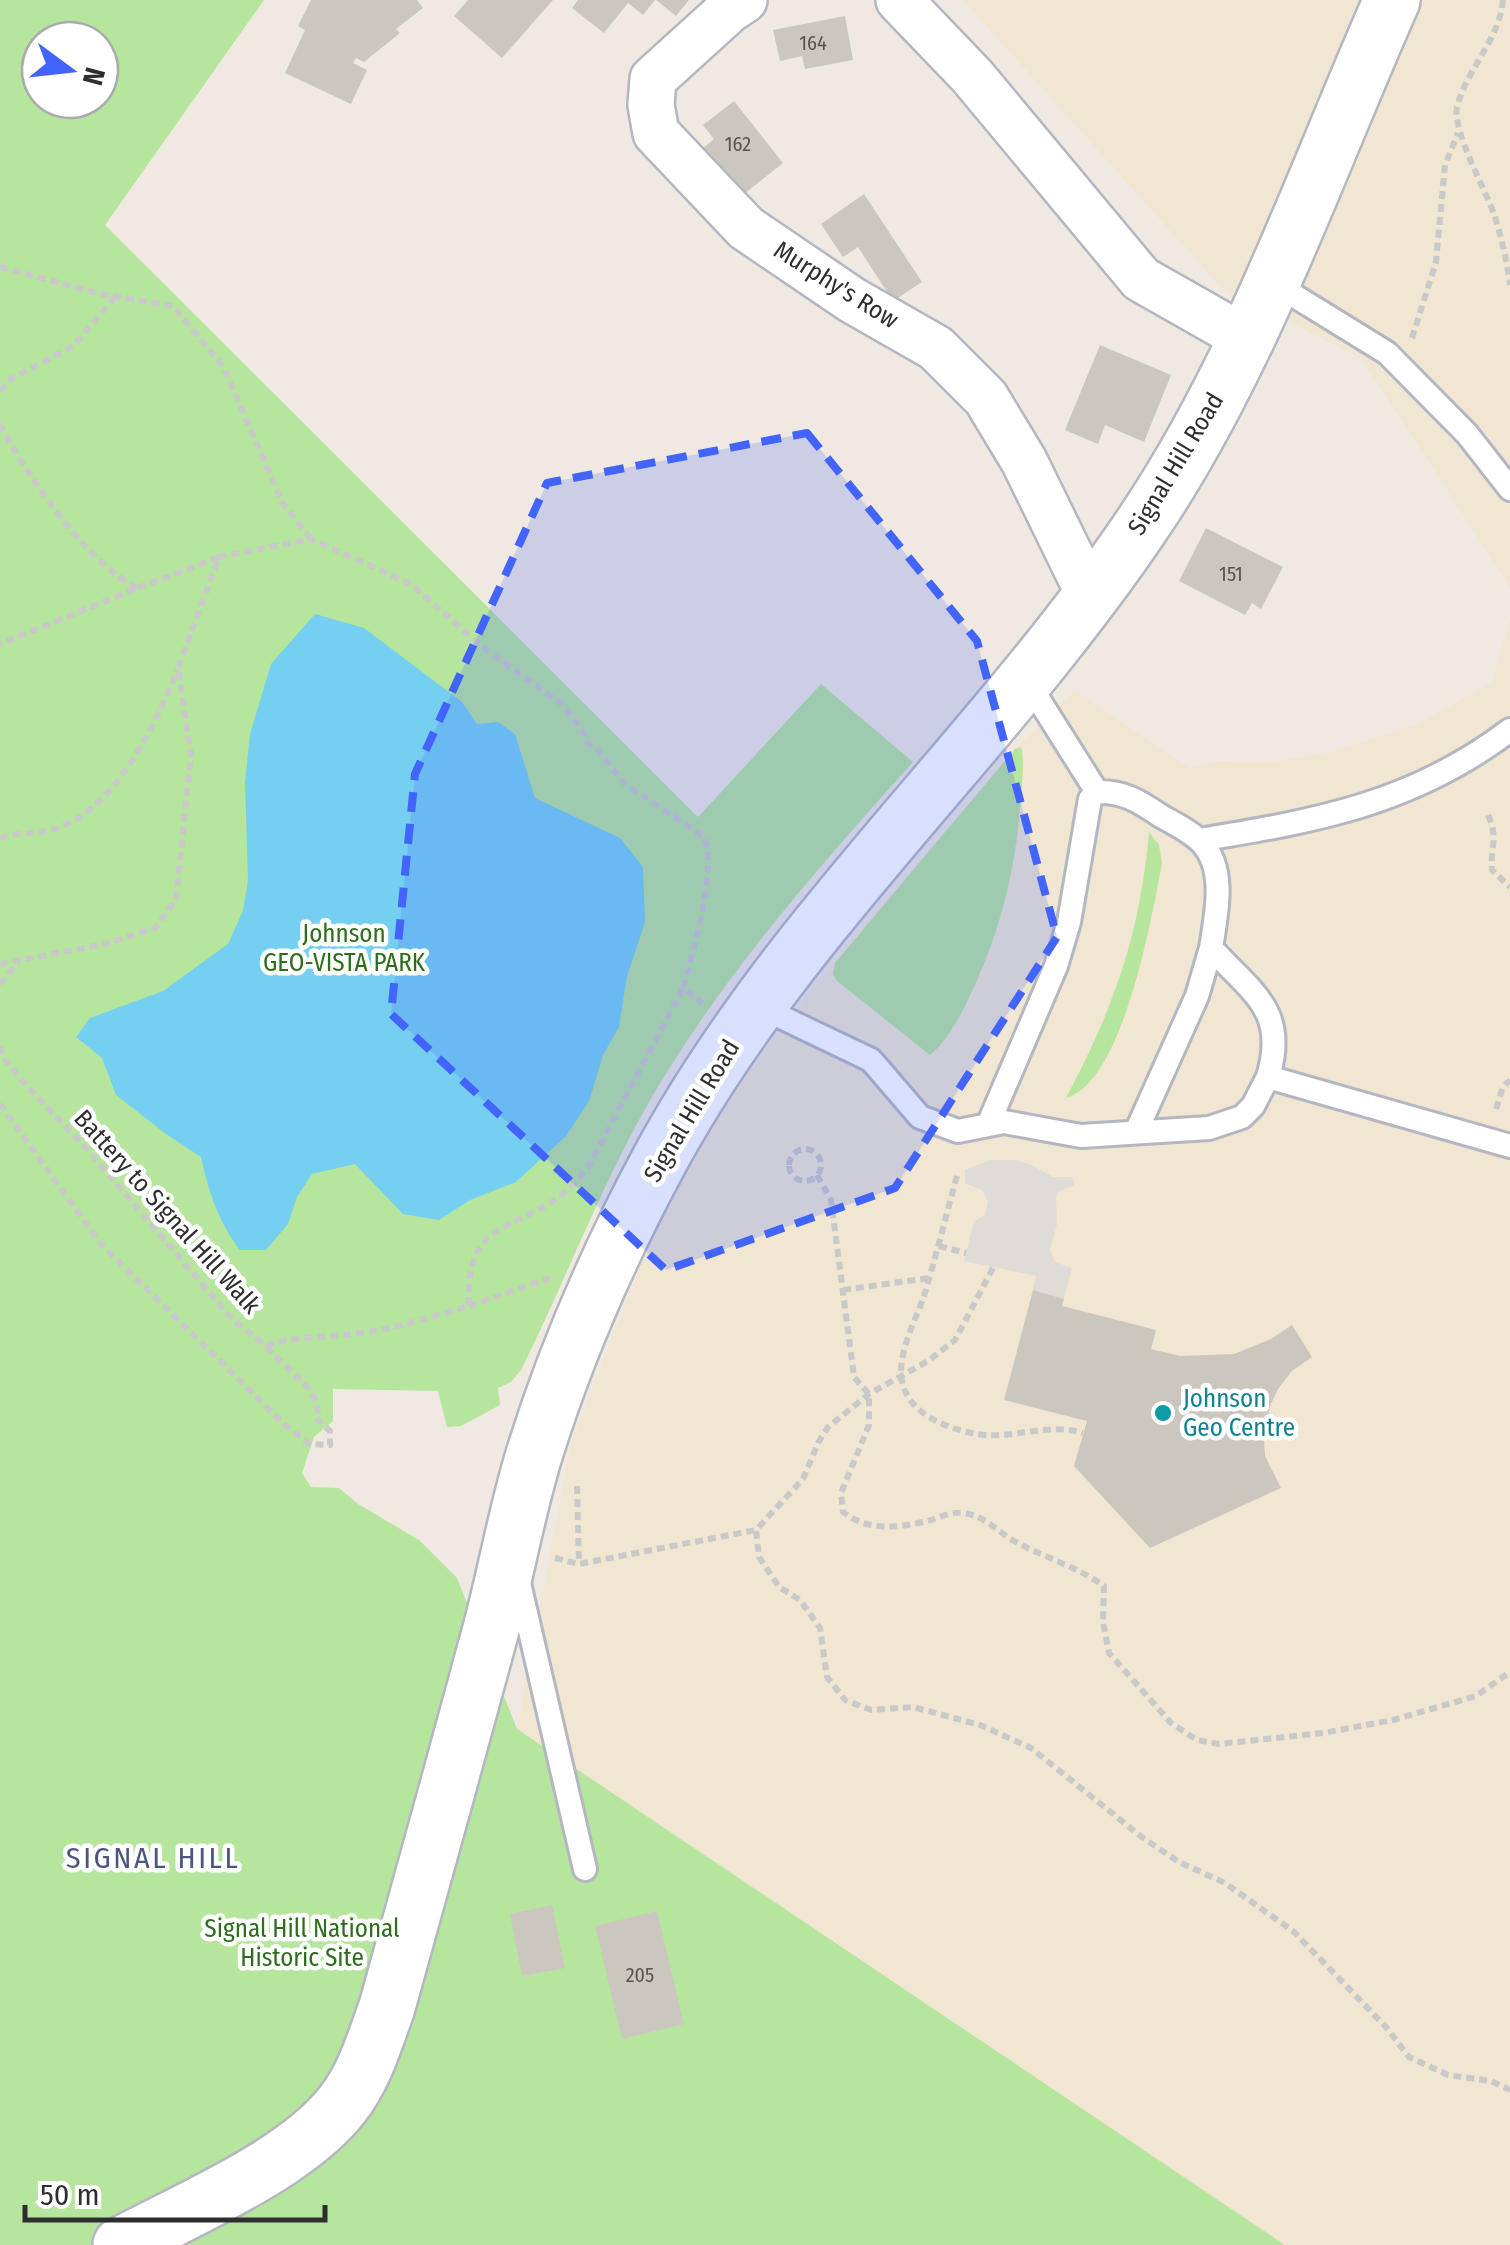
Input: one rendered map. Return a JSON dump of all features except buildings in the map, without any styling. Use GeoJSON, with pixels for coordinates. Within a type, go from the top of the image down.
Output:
{"type":"FeatureCollection","features":[{"type":"Feature","properties":{"kind":"street","name":"Murphy's Row"},"geometry":{"type":"LineString","coordinates":[[744,0],[728,10],[653,80],[650,106],[656,133],[746,228],[852,300],[936,348],[963,372],[1006,430],[1077,563],[1090,596]]}},
{"type":"Feature","properties":{"kind":"street"},"geometry":{"type":"LineString","coordinates":[[899,0],[972,76],[1141,279],[1245,338]]}},
{"type":"Feature","properties":{"kind":"street","name":"Signal Hill Road"},"geometry":{"type":"LineString","coordinates":[[121,2245],[262,2170],[326,2123],[345,2103],[367,2062],[387,2007],[484,1656],[534,1453],[626,1229],[698,1095],[735,1009],[842,900],[1026,681],[1140,529],[1201,430],[1272,282],[1392,0]]}},
{"type":"Feature","properties":{"kind":"lane"},"geometry":{"type":"LineString","coordinates":[[1272,282],[1387,353],[1467,434],[1510,488]]}},
{"type":"Feature","properties":{"kind":"lane"},"geometry":{"type":"LineString","coordinates":[[1026,681],[1097,792]]}},
{"type":"Feature","properties":{"kind":"lane"},"geometry":{"type":"LineString","coordinates":[[1199,840],[1366,806],[1455,766],[1510,730]]}},
{"type":"Feature","properties":{"kind":"lane"},"geometry":{"type":"LineString","coordinates":[[1097,792],[1129,796],[1199,840],[1212,856],[1216,875],[1218,900],[1197,996],[1136,1132]]}},
{"type":"Feature","properties":{"kind":"lane"},"geometry":{"type":"LineString","coordinates":[[988,1125],[1056,966],[1070,922],[1090,799],[1097,792]]}},
{"type":"Feature","properties":{"kind":"lane"},"geometry":{"type":"LineString","coordinates":[[735,1009],[871,1060],[920,1117],[958,1131],[1021,1123],[1081,1136],[1227,1124],[1242,1118],[1253,1106],[1268,1077],[1276,1052],[1275,1030],[1269,1012],[1210,948]]}},
{"type":"Feature","properties":{"kind":"lane"},"geometry":{"type":"LineString","coordinates":[[1268,1077],[1510,1146]]}},
{"type":"Feature","properties":{"kind":"lane"},"geometry":{"type":"LineString","coordinates":[[510,1546],[585,1869]]}},
{"type":"Feature","properties":{"kind":"path"},"geometry":{"type":"LineString","coordinates":[[1412,338],[1436,262],[1445,166],[1458,132],[1457,109],[1496,30],[1503,0]]}},
{"type":"Feature","properties":{"kind":"path"},"geometry":{"type":"LineString","coordinates":[[1458,132],[1493,212],[1506,252],[1510,285]]}},
{"type":"Feature","properties":{"kind":"path"},"geometry":{"type":"LineString","coordinates":[[0,267],[173,306],[223,366],[282,502],[312,539],[412,584],[480,644],[563,706],[584,733],[586,742],[596,748],[625,784],[703,836],[708,844],[708,872],[694,953],[683,988],[589,1166],[569,1189],[506,1224],[477,1250],[471,1263],[470,1306]]}},
{"type":"Feature","properties":{"kind":"path"},"geometry":{"type":"LineString","coordinates":[[0,391],[12,379],[72,346],[116,296]]}},
{"type":"Feature","properties":{"kind":"path"},"geometry":{"type":"LineString","coordinates":[[0,424],[14,453],[82,540],[121,580],[138,588]]}},
{"type":"Feature","properties":{"kind":"path"},"geometry":{"type":"LineString","coordinates":[[0,644],[219,556],[312,539]]}},
{"type":"Feature","properties":{"kind":"path"},"geometry":{"type":"LineString","coordinates":[[0,838],[18,832],[56,829],[80,817],[132,760],[159,716],[219,556]]}},
{"type":"Feature","properties":{"kind":"path"},"geometry":{"type":"LineString","coordinates":[[0,964],[105,944],[155,928],[176,898],[192,755],[178,668]]}},
{"type":"Feature","properties":{"kind":"path"},"geometry":{"type":"LineString","coordinates":[[1488,815],[1496,832],[1492,870],[1510,887]]}},
{"type":"Feature","properties":{"kind":"path"},"geometry":{"type":"LineString","coordinates":[[0,984],[19,960]]}},
{"type":"Feature","properties":{"kind":"path"},"geometry":{"type":"LineString","coordinates":[[683,988],[735,1009]]}},
{"type":"Feature","properties":{"kind":"path","name":"Battery to Signal Hill Walk"},"geometry":{"type":"LineString","coordinates":[[0,1046],[24,1083],[86,1148],[232,1319],[266,1346],[290,1338],[330,1337],[404,1326],[542,1278],[567,1278]]}},
{"type":"Feature","properties":{"kind":"path"},"geometry":{"type":"LineString","coordinates":[[0,1104],[100,1243],[285,1425],[308,1444],[330,1446],[330,1430],[316,1418],[318,1398],[266,1346]]}},
{"type":"Feature","properties":{"kind":"path"},"geometry":{"type":"LineString","coordinates":[[810,1150],[818,1156],[821,1166],[817,1175],[808,1181],[794,1176],[790,1162],[795,1153],[810,1150]]}},
{"type":"Feature","properties":{"kind":"path"},"geometry":{"type":"LineString","coordinates":[[817,1175],[831,1200],[854,1377],[869,1394],[869,1424],[842,1493],[842,1512],[857,1523],[884,1527],[957,1512],[973,1515],[1011,1540],[1083,1571],[1104,1586],[1103,1622],[1109,1653],[1171,1723],[1197,1740],[1219,1744],[1323,1734],[1392,1720],[1476,1696],[1510,1672]]}},
{"type":"Feature","properties":{"kind":"path"},"geometry":{"type":"LineString","coordinates":[[956,1176],[929,1278],[903,1354],[901,1374],[910,1400],[924,1413],[957,1430],[1002,1435],[1047,1428],[1083,1434]]}},
{"type":"Feature","properties":{"kind":"path"},"geometry":{"type":"LineString","coordinates":[[938,1245],[966,1253]]}},
{"type":"Feature","properties":{"kind":"path"},"geometry":{"type":"LineString","coordinates":[[578,1564],[756,1530],[803,1478],[828,1427],[869,1394],[928,1361],[955,1340],[993,1268]]}},
{"type":"Feature","properties":{"kind":"path"},"geometry":{"type":"LineString","coordinates":[[844,1290],[929,1278]]}},
{"type":"Feature","properties":{"kind":"path"},"geometry":{"type":"LineString","coordinates":[[756,1530],[760,1557],[779,1587],[800,1600],[820,1628],[827,1677],[845,1700],[871,1710],[913,1707],[980,1724],[1031,1748],[1144,1838],[1179,1862],[1225,1883],[1293,1931],[1409,2056],[1448,2075],[1491,2081],[1510,2090]]}},
{"type":"Feature","properties":{"kind":"highlighted area"},"geometry":{"type":"Polygon","coordinates":[[[807,433],[977,641],[1057,937],[895,1188],[666,1270],[391,1014],[415,774],[547,483],[807,433]]]}},
{"type":"Feature","properties":{"kind":"shaded area"},"geometry":{"type":"Polygon","coordinates":[[[963,0],[1510,0],[1510,587],[1362,359],[1220,286],[963,0]]]}},
{"type":"Feature","properties":{"kind":"shaded area"},"geometry":{"type":"Polygon","coordinates":[[[1510,621],[1510,2245],[1285,2245],[517,1729],[571,1443],[636,1277],[684,1175],[730,1096],[841,953],[1015,749],[1075,690],[1189,768],[1219,761],[1271,762],[1330,752],[1418,724],[1491,683],[1510,621]]]}},
{"type":"Feature","properties":{"kind":"shaded area"},"geometry":{"type":"Polygon","coordinates":[[[990,1160],[1015,1160],[1053,1177],[1073,1177],[1074,1185],[1058,1192],[1056,1198],[1057,1224],[1050,1250],[1055,1262],[1072,1268],[1064,1299],[1033,1290],[1036,1276],[964,1261],[974,1221],[985,1215],[988,1202],[982,1190],[965,1183],[965,1170],[990,1160]]]}},
{"type":"Feature","properties":{"kind":"green space"},"geometry":{"type":"Polygon","coordinates":[[[0,0],[264,0],[105,225],[698,817],[821,684],[913,762],[774,923],[680,1052],[616,1164],[521,1370],[511,1382],[498,1388],[500,1405],[461,1426],[447,1427],[438,1391],[333,1389],[333,1421],[314,1437],[302,1473],[311,1487],[339,1488],[358,1504],[419,1540],[457,1578],[517,1729],[1285,2245],[0,2245],[0,0]]]}},
{"type":"Feature","properties":{"kind":"green space"},"geometry":{"type":"Polygon","coordinates":[[[1021,747],[1019,822],[997,928],[962,1011],[930,1055],[837,981],[833,974],[835,963],[1015,749],[1021,747]]]}},
{"type":"Feature","properties":{"kind":"green space"},"geometry":{"type":"Polygon","coordinates":[[[1149,832],[1159,845],[1162,863],[1132,995],[1104,1062],[1086,1086],[1066,1098],[1098,1033],[1122,970],[1139,904],[1149,832]]]}},
{"type":"Feature","properties":{"kind":"water"},"geometry":{"type":"Polygon","coordinates":[[[315,614],[364,628],[462,702],[477,724],[498,722],[515,734],[535,798],[620,838],[643,867],[645,922],[627,976],[619,1027],[603,1055],[589,1101],[566,1136],[516,1182],[470,1200],[439,1220],[403,1214],[355,1164],[312,1174],[297,1197],[288,1224],[266,1250],[240,1250],[215,1206],[201,1157],[116,1095],[102,1058],[76,1037],[90,1018],[163,991],[228,944],[243,911],[248,880],[245,782],[250,734],[271,664],[315,614]]]}},
{"type":"Feature","properties":{"kind":"place","name":"Johnson Geo Centre"},"geometry":{"type":"Point","coordinates":[1163,1413]}},
{"type":"Feature","properties":{"kind":"district","name":"SIGNAL HILL"},"geometry":{"type":"Point","coordinates":[153,1858]}},
{"type":"Feature","properties":{"kind":"park label","name":"Johnson GEO-VISTA PARK"},"geometry":{"type":"Point","coordinates":[344,948]}},
{"type":"Feature","properties":{"kind":"park label","name":"Signal Hill National Historic Site"},"geometry":{"type":"Point","coordinates":[302,1944]}}]}
